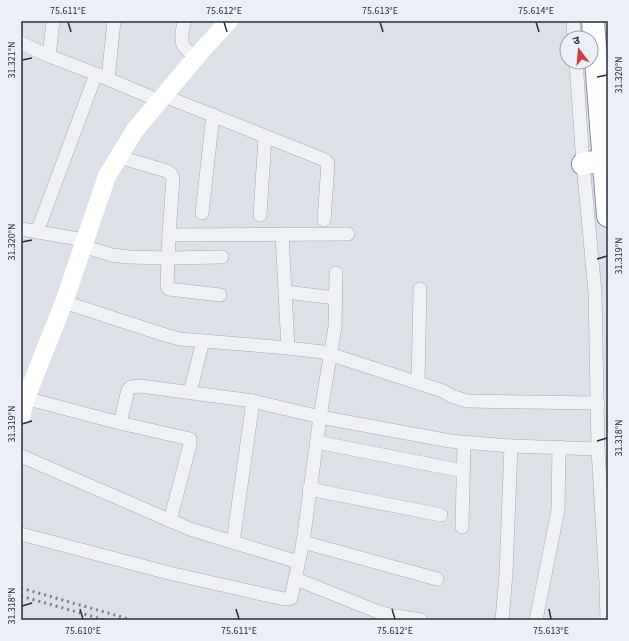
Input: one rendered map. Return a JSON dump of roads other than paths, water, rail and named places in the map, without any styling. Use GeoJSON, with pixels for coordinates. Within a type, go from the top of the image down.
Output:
{"type":"FeatureCollection","features":[{"type":"Feature","properties":{"kind":"highway"},"geometry":{"type":"LineString","coordinates":[[593,21],[608,216]]}},
{"type":"Feature","properties":{"kind":"highway"},"geometry":{"type":"LineString","coordinates":[[583,164],[604,160]]}},
{"type":"Feature","properties":{"kind":"street"},"geometry":{"type":"LineString","coordinates":[[50,56],[54,21]]}},
{"type":"Feature","properties":{"kind":"street"},"geometry":{"type":"LineString","coordinates":[[36,232],[102,76],[114,21]]}},
{"type":"Feature","properties":{"kind":"street"},"geometry":{"type":"LineString","coordinates":[[184,21],[182,46],[186,51],[196,57]]}},
{"type":"Feature","properties":{"kind":"street"},"geometry":{"type":"LineString","coordinates":[[21,416],[24,398],[64,302],[107,176],[135,130],[196,57],[229,21]]}},
{"type":"Feature","properties":{"kind":"street"},"geometry":{"type":"LineString","coordinates":[[21,43],[102,76],[213,115],[325,160],[327,162],[324,220]]}},
{"type":"Feature","properties":{"kind":"street"},"geometry":{"type":"LineString","coordinates":[[577,70],[583,164],[595,292],[598,449],[607,620]]}},
{"type":"Feature","properties":{"kind":"street"},"geometry":{"type":"LineString","coordinates":[[202,213],[213,115]]}},
{"type":"Feature","properties":{"kind":"street"},"geometry":{"type":"LineString","coordinates":[[260,215],[265,137]]}},
{"type":"Feature","properties":{"kind":"street"},"geometry":{"type":"LineString","coordinates":[[118,157],[167,171],[172,174],[173,182],[168,258],[169,289],[220,295]]}},
{"type":"Feature","properties":{"kind":"street"},"geometry":{"type":"LineString","coordinates":[[21,228],[83,243],[116,256],[168,258],[222,257]]}},
{"type":"Feature","properties":{"kind":"street"},"geometry":{"type":"LineString","coordinates":[[169,234],[348,234]]}},
{"type":"Feature","properties":{"kind":"street"},"geometry":{"type":"LineString","coordinates":[[282,234],[288,348]]}},
{"type":"Feature","properties":{"kind":"street"},"geometry":{"type":"LineString","coordinates":[[21,534],[169,573],[284,599],[291,598],[303,542],[309,489],[335,327],[336,273]]}},
{"type":"Feature","properties":{"kind":"street"},"geometry":{"type":"LineString","coordinates":[[418,383],[420,289]]}},
{"type":"Feature","properties":{"kind":"street"},"geometry":{"type":"LineString","coordinates":[[285,292],[336,298]]}},
{"type":"Feature","properties":{"kind":"street"},"geometry":{"type":"LineString","coordinates":[[64,302],[180,339],[288,348],[330,354],[443,391],[450,396],[467,401],[598,404]]}},
{"type":"Feature","properties":{"kind":"street"},"geometry":{"type":"LineString","coordinates":[[190,392],[203,341]]}},
{"type":"Feature","properties":{"kind":"street"},"geometry":{"type":"LineString","coordinates":[[120,423],[128,390],[131,387],[140,386],[253,401],[320,417],[434,439],[464,443],[511,446],[598,449]]}},
{"type":"Feature","properties":{"kind":"street"},"geometry":{"type":"LineString","coordinates":[[24,398],[120,423],[190,439],[170,520]]}},
{"type":"Feature","properties":{"kind":"street"},"geometry":{"type":"LineString","coordinates":[[233,542],[253,401]]}},
{"type":"Feature","properties":{"kind":"street"},"geometry":{"type":"LineString","coordinates":[[317,442],[463,471]]}},
{"type":"Feature","properties":{"kind":"street"},"geometry":{"type":"LineString","coordinates":[[462,527],[464,443]]}},
{"type":"Feature","properties":{"kind":"street"},"geometry":{"type":"LineString","coordinates":[[502,620],[506,574],[511,446]]}},
{"type":"Feature","properties":{"kind":"street"},"geometry":{"type":"LineString","coordinates":[[536,620],[558,510],[559,448]]}},
{"type":"Feature","properties":{"kind":"street"},"geometry":{"type":"LineString","coordinates":[[21,456],[190,529],[298,562]]}},
{"type":"Feature","properties":{"kind":"street"},"geometry":{"type":"LineString","coordinates":[[309,489],[441,515]]}},
{"type":"Feature","properties":{"kind":"street"},"geometry":{"type":"LineString","coordinates":[[303,542],[437,578]]}},
{"type":"Feature","properties":{"kind":"street"},"geometry":{"type":"LineString","coordinates":[[296,579],[376,611],[389,615],[421,620]]}},
{"type":"Feature","properties":{"kind":"railway"},"geometry":{"type":"LineString","coordinates":[[21,588],[132,620]]}},
{"type":"Feature","properties":{"kind":"railway"},"geometry":{"type":"LineString","coordinates":[[21,596],[105,620]]}}]}
